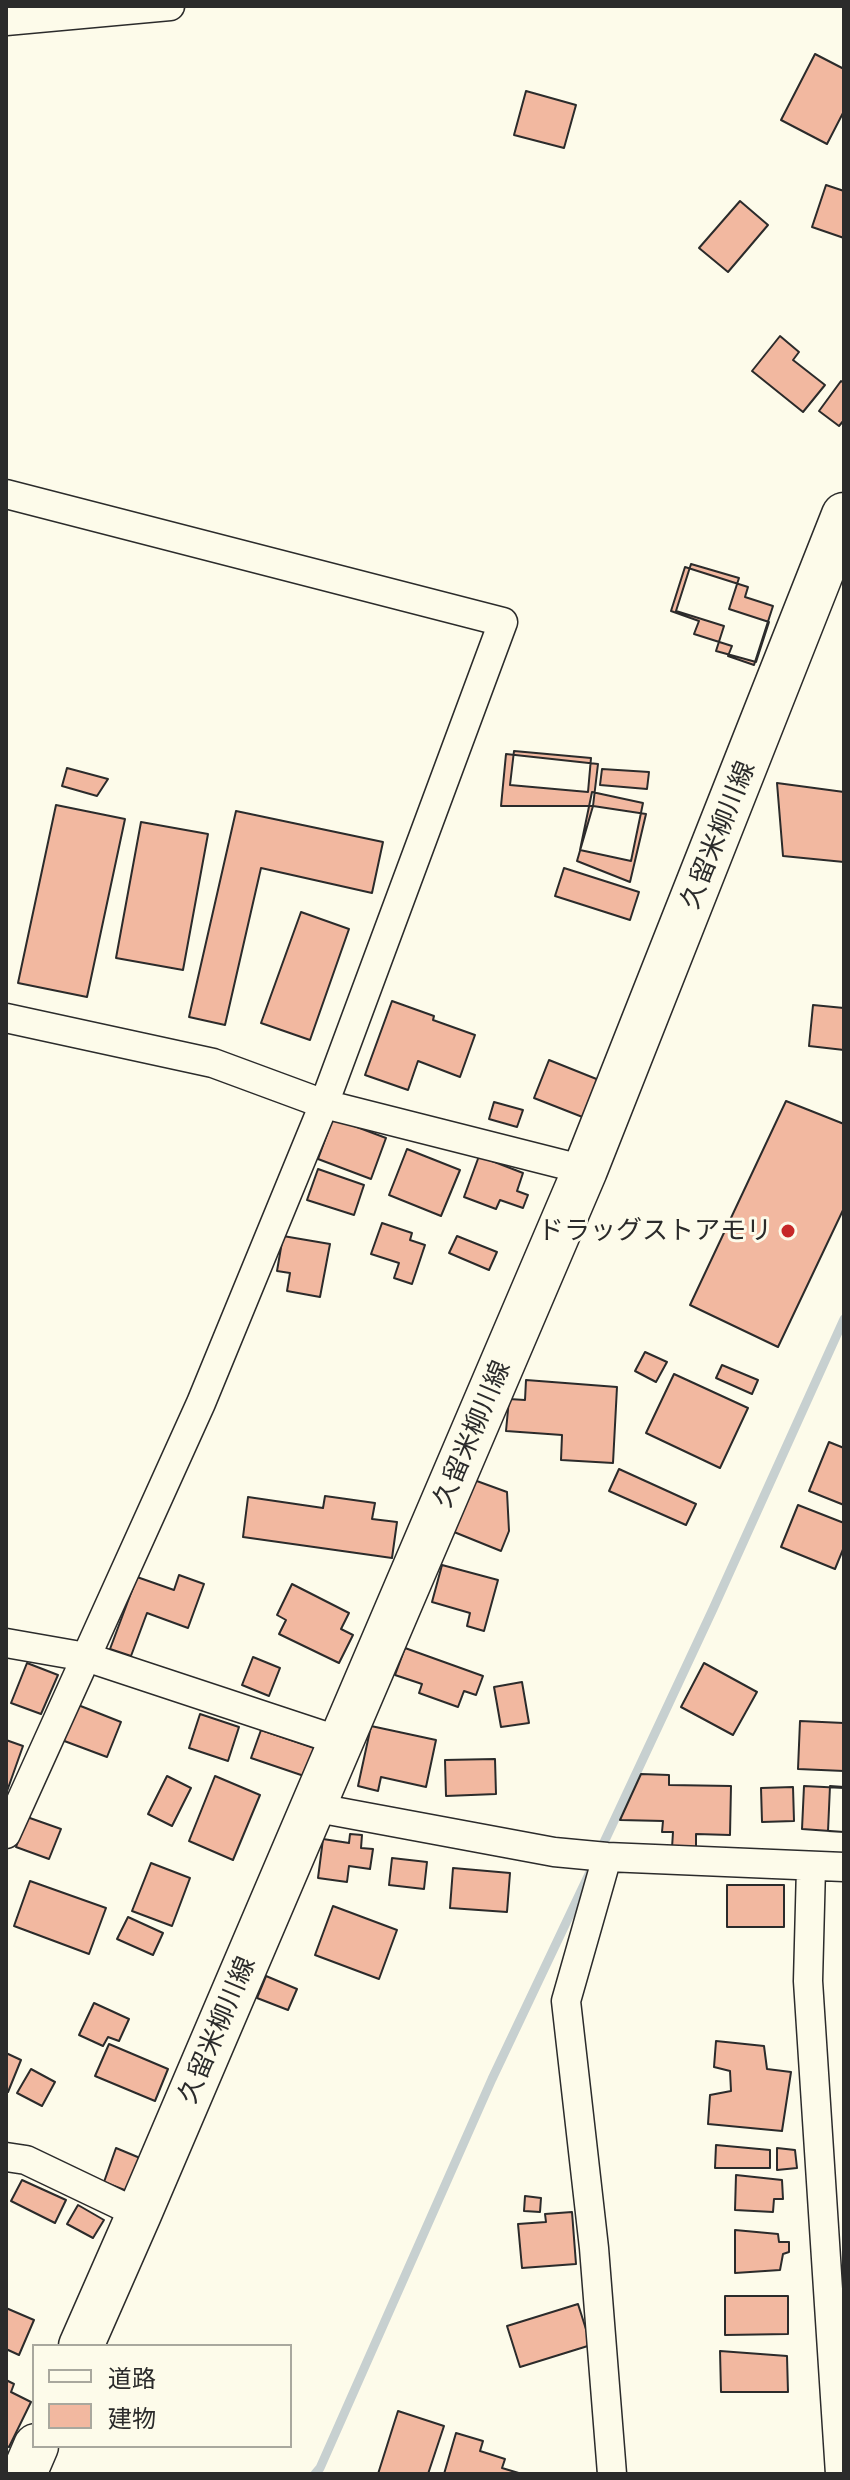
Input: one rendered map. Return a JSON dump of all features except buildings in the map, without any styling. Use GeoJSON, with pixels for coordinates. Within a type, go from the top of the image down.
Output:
{"type":"FeatureCollection","features":[{"type":"Feature","properties":{"kind":"main road","name":"久留米柳川線"},"geometry":{"type":"LineString","coordinates":[[82,2344],[585,1170],[844,515]]}},
{"type":"Feature","properties":{"kind":"main road"},"geometry":{"type":"LineString","coordinates":[[24,2474],[35,2448]]}},
{"type":"Feature","properties":{"kind":"street"},"geometry":{"type":"LineString","coordinates":[[6,21],[170,6]]}},
{"type":"Feature","properties":{"kind":"street"},"geometry":{"type":"LineString","coordinates":[[6,494],[503,622],[324,1104],[201,1403],[6,1834]]}},
{"type":"Feature","properties":{"kind":"street"},"geometry":{"type":"LineString","coordinates":[[6,1018],[213,1063],[324,1104],[585,1170]]}},
{"type":"Feature","properties":{"kind":"street"},"geometry":{"type":"LineString","coordinates":[[6,1643],[86,1657],[340,1741]]}},
{"type":"Feature","properties":{"kind":"street"},"geometry":{"type":"LineString","coordinates":[[312,1807],[554,1852],[844,1867]]}},
{"type":"Feature","properties":{"kind":"street"},"geometry":{"type":"LineString","coordinates":[[607,1857],[566,2001],[594,2248],[612,2474]]}},
{"type":"Feature","properties":{"kind":"street"},"geometry":{"type":"LineString","coordinates":[[811,1867],[808,1981],[840,2474]]}},
{"type":"Feature","properties":{"kind":"street"},"geometry":{"type":"LineString","coordinates":[[6,2157],[26,2160],[139,2214]]}},
{"type":"Feature","properties":{"kind":"waterway"},"geometry":{"type":"LineString","coordinates":[[599,1853],[844,1319]]}},
{"type":"Feature","properties":{"kind":"waterway"},"geometry":{"type":"LineString","coordinates":[[315,2474],[492,2079],[591,1870]]}},
{"type":"Feature","properties":{"kind":"place","name":"ドラッグストアモリ"},"geometry":{"type":"Point","coordinates":[788,1231]}}]}
